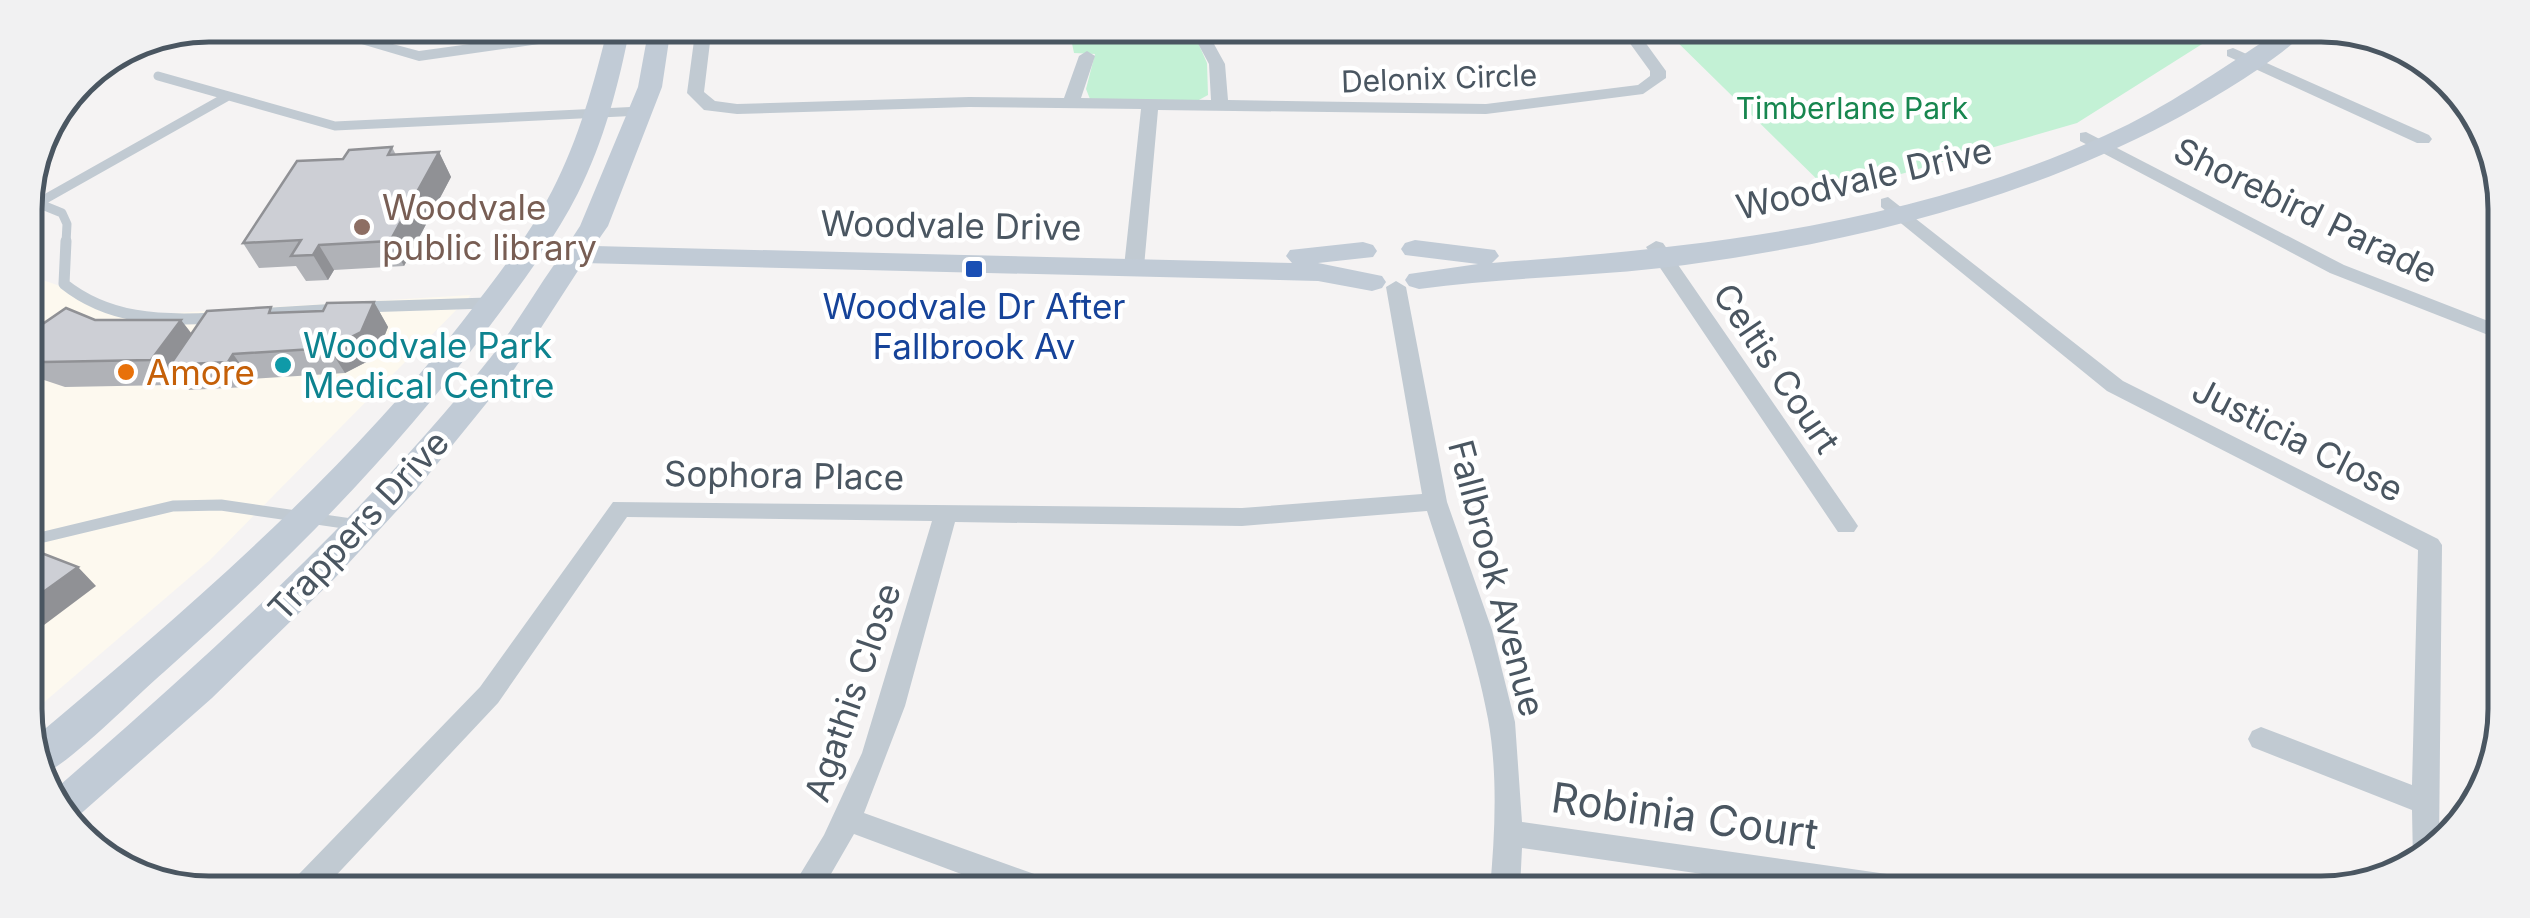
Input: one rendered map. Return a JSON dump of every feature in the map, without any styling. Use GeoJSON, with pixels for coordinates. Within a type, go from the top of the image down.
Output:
{"type":"FeatureCollection","features":[{"type":"Feature","properties":{"kind":"street"},"geometry":{"type":"LineString","coordinates":[[366,42],[419,56],[518,42]]}},
{"type":"Feature","properties":{"kind":"street","name":"Trappers Drive"},"geometry":{"type":"LineString","coordinates":[[48,750],[226,596],[308,517],[448,363],[564,194],[606,88],[616,42]]}},
{"type":"Feature","properties":{"kind":"street","name":"Trappers Drive"},"geometry":{"type":"LineString","coordinates":[[71,800],[270,620],[362,526],[504,361],[594,226],[650,87],[658,42]]}},
{"type":"Feature","properties":{"kind":"street","name":"Delonix Circle"},"geometry":{"type":"LineString","coordinates":[[702,42],[694,93],[710,106],[737,109],[969,102],[1220,108],[1486,108],[1631,93],[1650,85],[1658,70],[1637,42]]}},
{"type":"Feature","properties":{"kind":"street"},"geometry":{"type":"LineString","coordinates":[[1205,42],[1218,64],[1220,108]]}},
{"type":"Feature","properties":{"kind":"street","name":"Woodvale Drive"},"geometry":{"type":"LineString","coordinates":[[531,247],[1134,261],[1318,272],[1396,283],[1660,253],[1854,226],[1894,208],[1990,190],[2177,108],[2256,42]]}},
{"type":"Feature","properties":{"kind":"street","name":"Woodvale Drive"},"geometry":{"type":"LineString","coordinates":[[2241,56],[2273,42]]}},
{"type":"Feature","properties":{"kind":"street"},"geometry":{"type":"LineString","coordinates":[[1070,106],[1088,56]]}},
{"type":"Feature","properties":{"kind":"street"},"geometry":{"type":"LineString","coordinates":[[2241,56],[2424,139]]}},
{"type":"Feature","properties":{"kind":"street"},"geometry":{"type":"LineString","coordinates":[[1134,261],[1150,107]]}},
{"type":"Feature","properties":{"kind":"street","name":"Shorebird Parade"},"geometry":{"type":"LineString","coordinates":[[2094,142],[2337,268],[2488,328]]}},
{"type":"Feature","properties":{"kind":"street","name":"Justicia Close"},"geometry":{"type":"LineString","coordinates":[[1894,208],[2114,386],[2430,545],[2425,838]]}},
{"type":"Feature","properties":{"kind":"street","name":"Woodvale Drive"},"geometry":{"type":"LineString","coordinates":[[1134,261],[1314,256],[1363,251],[1382,243],[1466,256],[1660,253]]}},
{"type":"Feature","properties":{"kind":"street"},"geometry":{"type":"LineString","coordinates":[[1363,251],[1358,257],[1358,270],[1396,283],[1428,268],[1427,261],[1415,249]]}},
{"type":"Feature","properties":{"kind":"street","name":"Celtis Court"},"geometry":{"type":"LineString","coordinates":[[1660,253],[1846,526]]}},
{"type":"Feature","properties":{"kind":"street","name":"Fallbrook Avenue"},"geometry":{"type":"LineString","coordinates":[[1396,283],[1435,502],[1479,630],[1502,722],[1509,833],[1506,875]]}},
{"type":"Feature","properties":{"kind":"street","name":"Sophora Place"},"geometry":{"type":"LineString","coordinates":[[317,876],[489,695],[621,508],[1242,517],[1435,502]]}},
{"type":"Feature","properties":{"kind":"street","name":"Agathis Close"},"geometry":{"type":"LineString","coordinates":[[814,876],[847,819],[886,720],[946,513]]}},
{"type":"Feature","properties":{"kind":"street"},"geometry":{"type":"LineString","coordinates":[[2261,739],[2426,803]]}},
{"type":"Feature","properties":{"kind":"street"},"geometry":{"type":"LineString","coordinates":[[847,819],[1002,876]]}},
{"type":"Feature","properties":{"kind":"street","name":"Robinia Court"},"geometry":{"type":"LineString","coordinates":[[1509,833],[1800,875]]}},
{"type":"Feature","properties":{"kind":"lane"},"geometry":{"type":"LineString","coordinates":[[158,76],[335,126],[641,111]]}},
{"type":"Feature","properties":{"kind":"lane"},"geometry":{"type":"LineString","coordinates":[[43,200],[228,96]]}},
{"type":"Feature","properties":{"kind":"lane"},"geometry":{"type":"LineString","coordinates":[[43,205],[62,213],[67,224],[64,284],[74,295],[139,318],[232,316]]}},
{"type":"Feature","properties":{"kind":"lane"},"geometry":{"type":"LineString","coordinates":[[252,315],[491,304]]}},
{"type":"Feature","properties":{"kind":"lane"},"geometry":{"type":"LineString","coordinates":[[42,538],[173,506],[221,505],[362,526]]}},
{"type":"Feature","properties":{"kind":"shaded area"},"geometry":{"type":"Polygon","coordinates":[[[43,280],[141,315],[471,295],[210,560],[42,704],[43,280]]]}},
{"type":"Feature","properties":{"kind":"green space"},"geometry":{"type":"Polygon","coordinates":[[[1072,42],[1198,42],[1207,63],[1208,95],[1197,101],[1090,99],[1086,89],[1095,54],[1074,53],[1072,42]]]}},
{"type":"Feature","properties":{"kind":"green space","name":"Timberlane Park"},"geometry":{"type":"Polygon","coordinates":[[[1677,42],[2205,42],[2077,123],[1832,194],[1677,42]]]}},
{"type":"Feature","properties":{"kind":"building"},"geometry":{"type":"Polygon","coordinates":[[[392,147],[388,155],[439,152],[390,241],[319,245],[313,255],[291,256],[301,240],[243,243],[297,161],[343,159],[349,150],[392,147]]]}},
{"type":"Feature","properties":{"kind":"building"},"geometry":{"type":"Polygon","coordinates":[[[374,302],[361,332],[329,348],[233,354],[228,362],[170,365],[207,311],[271,307],[269,313],[323,311],[327,303],[374,302]]]}},
{"type":"Feature","properties":{"kind":"building"},"geometry":{"type":"Polygon","coordinates":[[[66,308],[95,320],[181,320],[151,360],[43,362],[44,323],[66,308]]]}},
{"type":"Feature","properties":{"kind":"building"},"geometry":{"type":"Polygon","coordinates":[[[42,553],[78,567],[42,593],[42,553]]]}},
{"type":"Feature","properties":{"kind":"place","name":"Woodvale public library"},"geometry":{"type":"Point","coordinates":[362,227]}},
{"type":"Feature","properties":{"kind":"place","name":"Woodvale Dr After Fallbrook Av"},"geometry":{"type":"Point","coordinates":[974,269]}},
{"type":"Feature","properties":{"kind":"place","name":"Woodvale Park Medical Centre"},"geometry":{"type":"Point","coordinates":[283,365]}},
{"type":"Feature","properties":{"kind":"place","name":"Amore"},"geometry":{"type":"Point","coordinates":[126,372]}}]}
